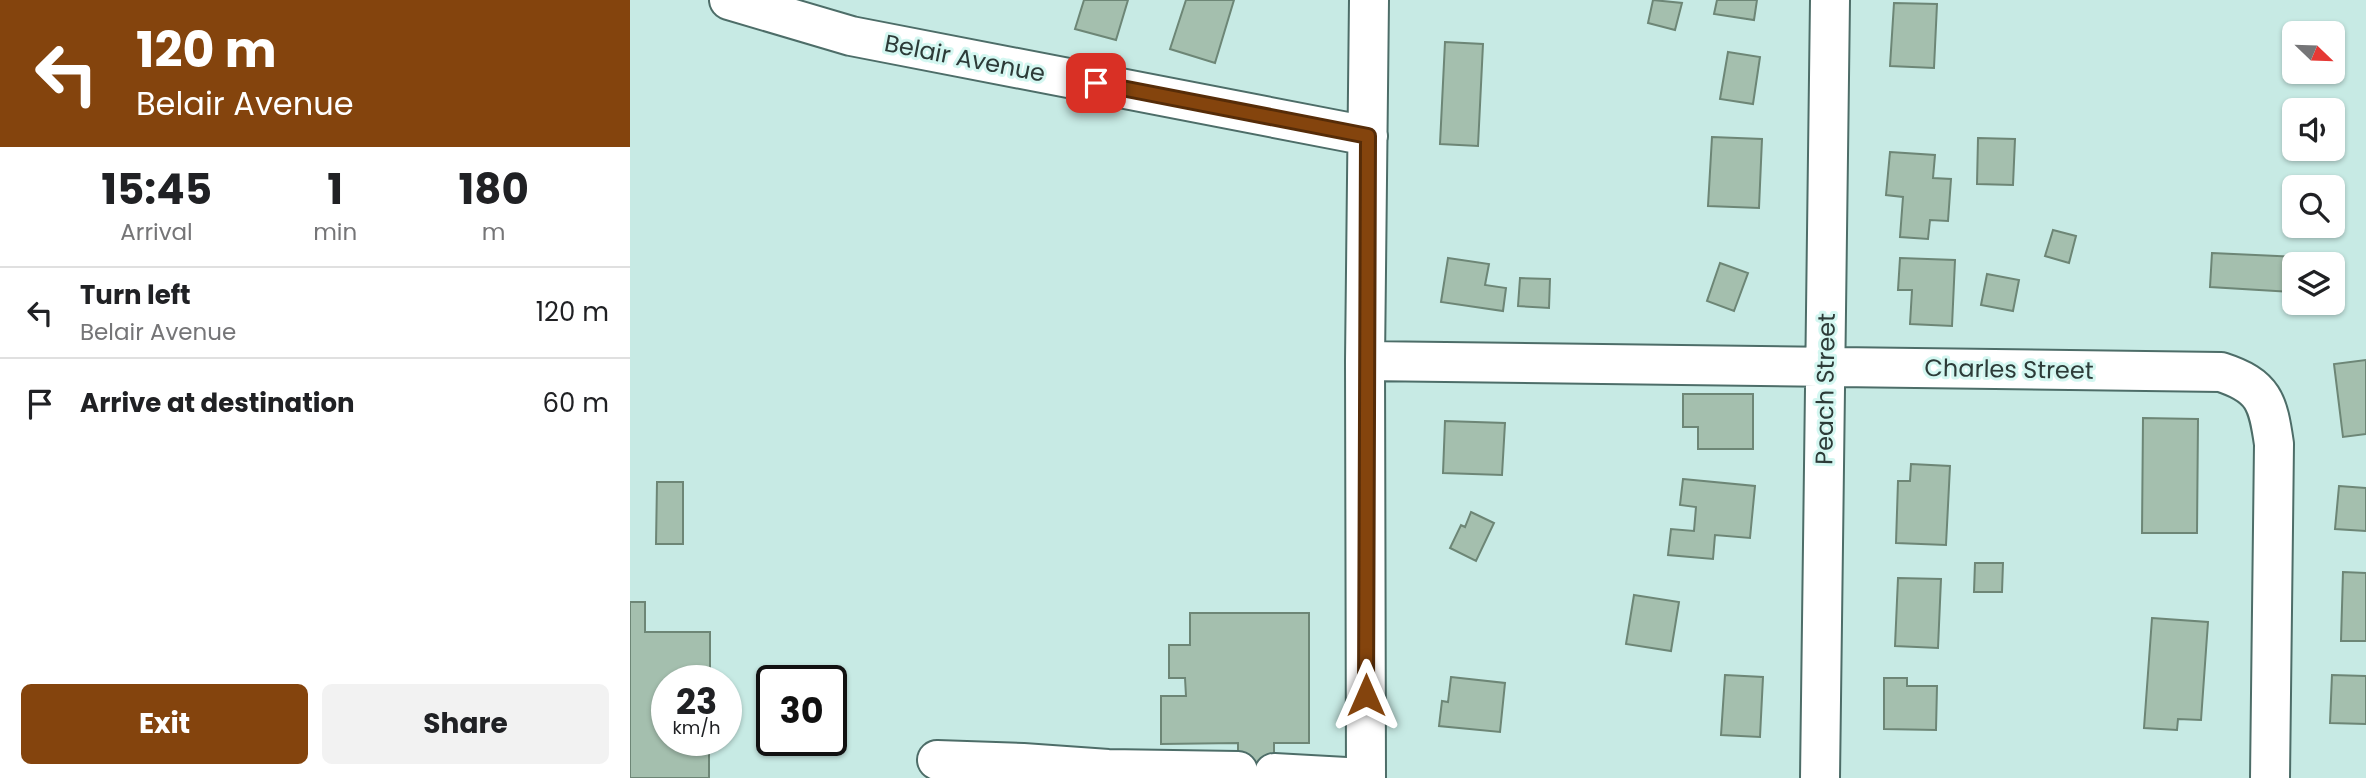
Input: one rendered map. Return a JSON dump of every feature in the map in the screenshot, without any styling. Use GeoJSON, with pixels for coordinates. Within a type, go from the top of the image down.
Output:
{"type":"FeatureCollection","features":[{"type":"Feature","properties":{"kind":"street","name":"Belair Avenue"},"geometry":{"type":"LineString","coordinates":[[729,0],[850,36],[1368,136]]}},
{"type":"Feature","properties":{"kind":"street"},"geometry":{"type":"LineString","coordinates":[[937,760],[1023,762],[1108,773],[1256,772],[1365,778],[1365,360],[1369,0]]}},
{"type":"Feature","properties":{"kind":"street","name":"Peach Street"},"geometry":{"type":"LineString","coordinates":[[1820,778],[1830,0]]}},
{"type":"Feature","properties":{"kind":"street","name":"Charles Street"},"geometry":{"type":"LineString","coordinates":[[1365,360],[2221,372],[2242,379],[2258,391],[2270,412],[2274,444],[2270,778]]}},
{"type":"Feature","properties":{"kind":"building"},"geometry":{"type":"Polygon","coordinates":[[[1084,0],[1128,0],[1116,40],[1075,29],[1084,0]]]}},
{"type":"Feature","properties":{"kind":"building"},"geometry":{"type":"Polygon","coordinates":[[[1186,0],[1234,0],[1215,63],[1170,49],[1186,0]]]}},
{"type":"Feature","properties":{"kind":"building"},"geometry":{"type":"Polygon","coordinates":[[[1653,0],[1682,3],[1675,30],[1648,23],[1653,0]]]}},
{"type":"Feature","properties":{"kind":"building"},"geometry":{"type":"Polygon","coordinates":[[[1717,0],[1757,0],[1754,20],[1714,14],[1717,0]]]}},
{"type":"Feature","properties":{"kind":"building"},"geometry":{"type":"Polygon","coordinates":[[[1894,3],[1937,4],[1934,68],[1890,66],[1894,3]]]}},
{"type":"Feature","properties":{"kind":"building"},"geometry":{"type":"Polygon","coordinates":[[[1445,42],[1483,44],[1478,146],[1440,144],[1445,42]]]}},
{"type":"Feature","properties":{"kind":"building"},"geometry":{"type":"Polygon","coordinates":[[[1728,52],[1760,57],[1753,104],[1720,99],[1728,52]]]}},
{"type":"Feature","properties":{"kind":"building"},"geometry":{"type":"Polygon","coordinates":[[[1712,137],[1762,139],[1759,208],[1708,206],[1712,137]]]}},
{"type":"Feature","properties":{"kind":"building"},"geometry":{"type":"Polygon","coordinates":[[[1978,138],[2015,139],[2013,185],[1977,184],[1978,138]]]}},
{"type":"Feature","properties":{"kind":"building"},"geometry":{"type":"Polygon","coordinates":[[[1890,152],[1935,155],[1933,178],[1951,179],[1948,221],[1930,220],[1928,239],[1900,237],[1903,197],[1886,195],[1890,152]]]}},
{"type":"Feature","properties":{"kind":"building"},"geometry":{"type":"Polygon","coordinates":[[[2053,230],[2076,236],[2069,263],[2045,256],[2053,230]]]}},
{"type":"Feature","properties":{"kind":"building"},"geometry":{"type":"Polygon","coordinates":[[[2212,253],[2282,256],[2282,291],[2210,287],[2212,253]]]}},
{"type":"Feature","properties":{"kind":"building"},"geometry":{"type":"Polygon","coordinates":[[[1448,258],[1489,264],[1485,285],[1506,288],[1503,311],[1441,302],[1448,258]]]}},
{"type":"Feature","properties":{"kind":"building"},"geometry":{"type":"Polygon","coordinates":[[[1900,258],[1955,260],[1952,326],[1910,324],[1912,290],[1898,290],[1900,258]]]}},
{"type":"Feature","properties":{"kind":"building"},"geometry":{"type":"Polygon","coordinates":[[[1720,263],[1748,273],[1734,311],[1707,301],[1720,263]]]}},
{"type":"Feature","properties":{"kind":"building"},"geometry":{"type":"Polygon","coordinates":[[[1987,274],[2019,280],[2013,311],[1981,305],[1987,274]]]}},
{"type":"Feature","properties":{"kind":"building"},"geometry":{"type":"Polygon","coordinates":[[[1520,278],[1550,279],[1549,308],[1518,306],[1520,278]]]}},
{"type":"Feature","properties":{"kind":"building"},"geometry":{"type":"Polygon","coordinates":[[[2366,360],[2366,434],[2343,437],[2334,364],[2366,360]]]}},
{"type":"Feature","properties":{"kind":"building"},"geometry":{"type":"Polygon","coordinates":[[[1683,394],[1753,394],[1753,449],[1698,449],[1698,427],[1683,427],[1683,394]]]}},
{"type":"Feature","properties":{"kind":"building"},"geometry":{"type":"Polygon","coordinates":[[[2143,418],[2198,419],[2197,533],[2142,533],[2143,418]]]}},
{"type":"Feature","properties":{"kind":"building"},"geometry":{"type":"Polygon","coordinates":[[[1445,421],[1505,423],[1502,475],[1443,473],[1445,421]]]}},
{"type":"Feature","properties":{"kind":"building"},"geometry":{"type":"Polygon","coordinates":[[[1911,464],[1950,466],[1946,545],[1896,543],[1898,481],[1910,481],[1911,464]]]}},
{"type":"Feature","properties":{"kind":"building"},"geometry":{"type":"Polygon","coordinates":[[[1683,479],[1755,486],[1750,538],[1715,535],[1713,559],[1668,555],[1671,529],[1694,531],[1696,507],[1680,505],[1683,479]]]}},
{"type":"Feature","properties":{"kind":"building"},"geometry":{"type":"Polygon","coordinates":[[[657,482],[683,482],[683,544],[656,544],[657,482]]]}},
{"type":"Feature","properties":{"kind":"building"},"geometry":{"type":"Polygon","coordinates":[[[2339,486],[2366,488],[2366,531],[2335,529],[2339,486]]]}},
{"type":"Feature","properties":{"kind":"building"},"geometry":{"type":"Polygon","coordinates":[[[1471,512],[1494,523],[1476,561],[1450,548],[1461,525],[1465,527],[1471,512]]]}},
{"type":"Feature","properties":{"kind":"building"},"geometry":{"type":"Polygon","coordinates":[[[1975,563],[2003,563],[2002,592],[1974,592],[1975,563]]]}},
{"type":"Feature","properties":{"kind":"building"},"geometry":{"type":"Polygon","coordinates":[[[2343,572],[2366,573],[2366,641],[2341,641],[2343,572]]]}},
{"type":"Feature","properties":{"kind":"building"},"geometry":{"type":"Polygon","coordinates":[[[1898,578],[1941,579],[1938,648],[1895,646],[1898,578]]]}},
{"type":"Feature","properties":{"kind":"building"},"geometry":{"type":"Polygon","coordinates":[[[1634,595],[1679,602],[1671,651],[1626,644],[1634,595]]]}},
{"type":"Feature","properties":{"kind":"building"},"geometry":{"type":"Polygon","coordinates":[[[630,602],[645,602],[645,632],[710,632],[710,665],[651,665],[651,756],[709,756],[709,778],[630,778],[630,602]]]}},
{"type":"Feature","properties":{"kind":"building"},"geometry":{"type":"Polygon","coordinates":[[[1190,613],[1309,613],[1309,743],[1274,743],[1274,778],[1238,778],[1238,743],[1161,744],[1161,696],[1186,696],[1185,678],[1169,678],[1169,645],[1190,645],[1190,613]]]}},
{"type":"Feature","properties":{"kind":"building"},"geometry":{"type":"Polygon","coordinates":[[[2152,618],[2208,622],[2201,720],[2178,719],[2177,730],[2144,728],[2152,618]]]}},
{"type":"Feature","properties":{"kind":"building"},"geometry":{"type":"Polygon","coordinates":[[[1725,675],[1763,677],[1760,737],[1721,735],[1725,675]]]}},
{"type":"Feature","properties":{"kind":"building"},"geometry":{"type":"Polygon","coordinates":[[[2332,675],[2366,676],[2366,724],[2330,723],[2332,675]]]}},
{"type":"Feature","properties":{"kind":"building"},"geometry":{"type":"Polygon","coordinates":[[[1451,677],[1505,683],[1500,732],[1439,726],[1442,701],[1448,702],[1451,677]]]}},
{"type":"Feature","properties":{"kind":"building"},"geometry":{"type":"Polygon","coordinates":[[[1884,678],[1907,678],[1907,686],[1937,686],[1936,730],[1884,729],[1884,678]]]}},
{"type":"Feature","properties":{"kind":"route"},"geometry":{"type":"LineString","coordinates":[[1096,83],[1368,136],[1365,360],[1366,695]]}}]}
